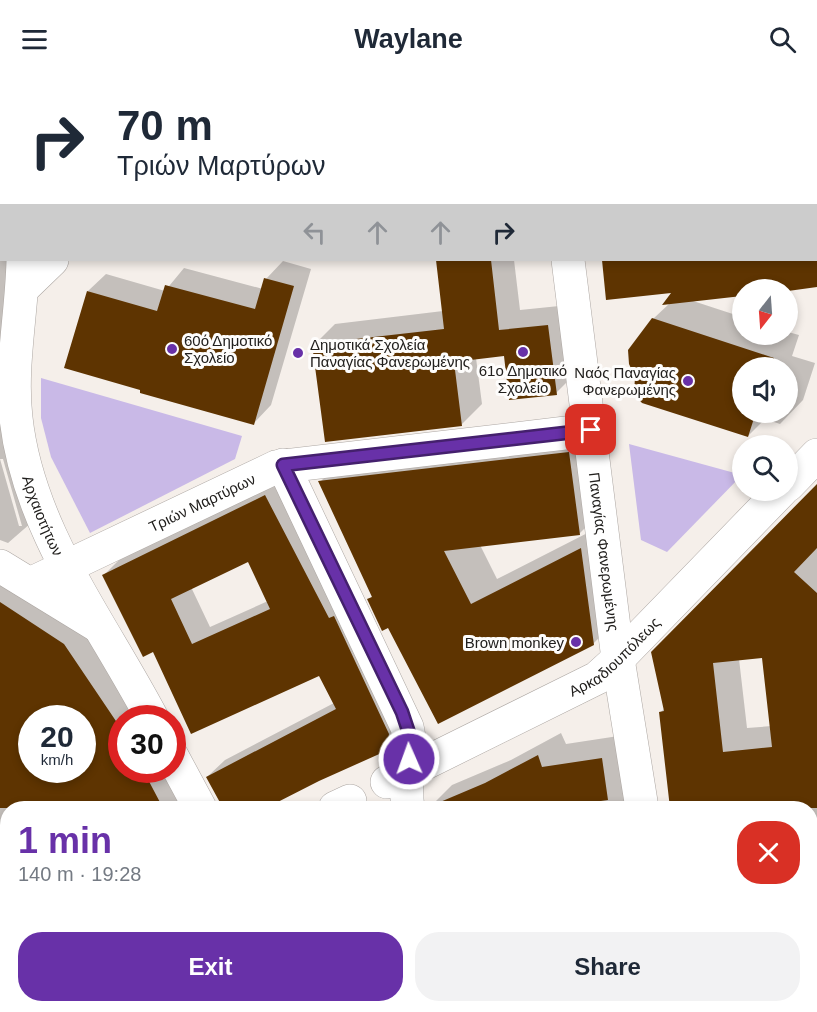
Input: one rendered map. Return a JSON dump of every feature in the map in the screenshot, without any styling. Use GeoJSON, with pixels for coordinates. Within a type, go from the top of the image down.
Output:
{"type":"FeatureCollection","features":[{"type":"Feature","properties":{"kind":"street","name":"Αρχαιοτήτων"},"geometry":{"type":"LineString","coordinates":[[50,261],[23,274],[15,384],[16,417],[21,449],[43,515],[67,566],[144,705]]}},
{"type":"Feature","properties":{"kind":"street","name":"Παναγίας Φανερωμένης"},"geometry":{"type":"LineString","coordinates":[[568,261],[618,659],[641,801]]}},
{"type":"Feature","properties":{"kind":"street","name":"Τριών Μαρτύρων"},"geometry":{"type":"LineString","coordinates":[[32,583],[257,474],[283,465],[591,430]]}},
{"type":"Feature","properties":{"kind":"street"},"geometry":{"type":"LineString","coordinates":[[798,475],[817,455]]}},
{"type":"Feature","properties":{"kind":"street"},"geometry":{"type":"LineString","coordinates":[[283,465],[402,712],[410,736],[397,777],[406,801]]}},
{"type":"Feature","properties":{"kind":"street","name":"Αρκαδιουπόλεως"},"geometry":{"type":"LineString","coordinates":[[397,777],[588,682],[618,659],[771,501]]}},
{"type":"Feature","properties":{"kind":"street"},"geometry":{"type":"LineString","coordinates":[[0,566],[32,583],[99,627]]}},
{"type":"Feature","properties":{"kind":"street"},"geometry":{"type":"LineString","coordinates":[[186,782],[196,801]]}},
{"type":"Feature","properties":{"kind":"shaded area"},"geometry":{"type":"Polygon","coordinates":[[[41,378],[242,436],[235,459],[90,533],[51,457],[41,418],[41,378]]]}},
{"type":"Feature","properties":{"kind":"shaded area"},"geometry":{"type":"Polygon","coordinates":[[[629,444],[732,472],[732,485],[667,552],[641,540],[629,444]]]}},
{"type":"Feature","properties":{"kind":"building"},"geometry":{"type":"Polygon","coordinates":[[[436,261],[491,261],[499,330],[548,325],[557,395],[509,400],[504,356],[454,362],[462,426],[325,442],[312,344],[444,329],[436,261]]]}},
{"type":"Feature","properties":{"kind":"building"},"geometry":{"type":"Polygon","coordinates":[[[602,261],[817,261],[817,287],[798,290],[798,279],[732,279],[732,297],[662,305],[671,293],[606,300],[602,261]]]}},
{"type":"Feature","properties":{"kind":"building"},"geometry":{"type":"Polygon","coordinates":[[[264,278],[294,286],[254,425],[140,393],[140,390],[64,368],[87,291],[157,311],[165,285],[255,309],[264,278]]]}},
{"type":"Feature","properties":{"kind":"building","name":"Ναός Παναγίας Φανερωμένης"},"geometry":{"type":"Polygon","coordinates":[[[652,318],[771,357],[732,357],[732,423],[752,423],[749,435],[742,435],[642,403],[634,394],[635,377],[629,364],[628,350],[652,318]]]}},
{"type":"Feature","properties":{"kind":"building"},"geometry":{"type":"Polygon","coordinates":[[[569,452],[580,535],[444,551],[471,604],[581,548],[594,645],[438,724],[388,628],[382,631],[367,599],[372,597],[318,481],[569,452]]]}},
{"type":"Feature","properties":{"kind":"building"},"geometry":{"type":"Polygon","coordinates":[[[817,484],[817,548],[794,572],[817,593],[817,801],[669,801],[659,712],[664,711],[651,652],[817,484]],[[762,658],[713,663],[723,752],[772,747],[762,658]]]}},
{"type":"Feature","properties":{"kind":"building"},"geometry":{"type":"Polygon","coordinates":[[[265,495],[329,618],[334,616],[389,734],[386,751],[280,801],[219,801],[206,777],[336,709],[319,676],[191,734],[186,723],[186,705],[178,705],[153,652],[143,657],[102,575],[265,495]],[[248,562],[171,599],[192,644],[270,609],[248,562]]]}},
{"type":"Feature","properties":{"kind":"building"},"geometry":{"type":"Polygon","coordinates":[[[0,602],[64,644],[108,709],[108,783],[150,783],[159,801],[0,801],[0,602]]]}},
{"type":"Feature","properties":{"kind":"building"},"geometry":{"type":"Polygon","coordinates":[[[538,755],[542,767],[602,758],[608,800],[443,801],[485,783],[538,755]]]}},
{"type":"Feature","properties":{"kind":"place","name":"60ό Δημοτικό Σχολείο"},"geometry":{"type":"Point","coordinates":[172,349]}},
{"type":"Feature","properties":{"kind":"place","name":"61ο Δημοτικό Σχολείο"},"geometry":{"type":"Point","coordinates":[523,352]}},
{"type":"Feature","properties":{"kind":"place","name":"Δημοτικά Σχολεία Παναγίας Φανερωμένης"},"geometry":{"type":"Point","coordinates":[298,353]}},
{"type":"Feature","properties":{"kind":"place","name":"Ναός Παναγίας Φανερωμένης"},"geometry":{"type":"Point","coordinates":[688,381]}},
{"type":"Feature","properties":{"kind":"place","name":"Brown monkey"},"geometry":{"type":"Point","coordinates":[576,642]}},
{"type":"Feature","properties":{"kind":"route"},"geometry":{"type":"LineString","coordinates":[[409,759],[410,736],[402,712],[283,465],[591,430]]}}]}
